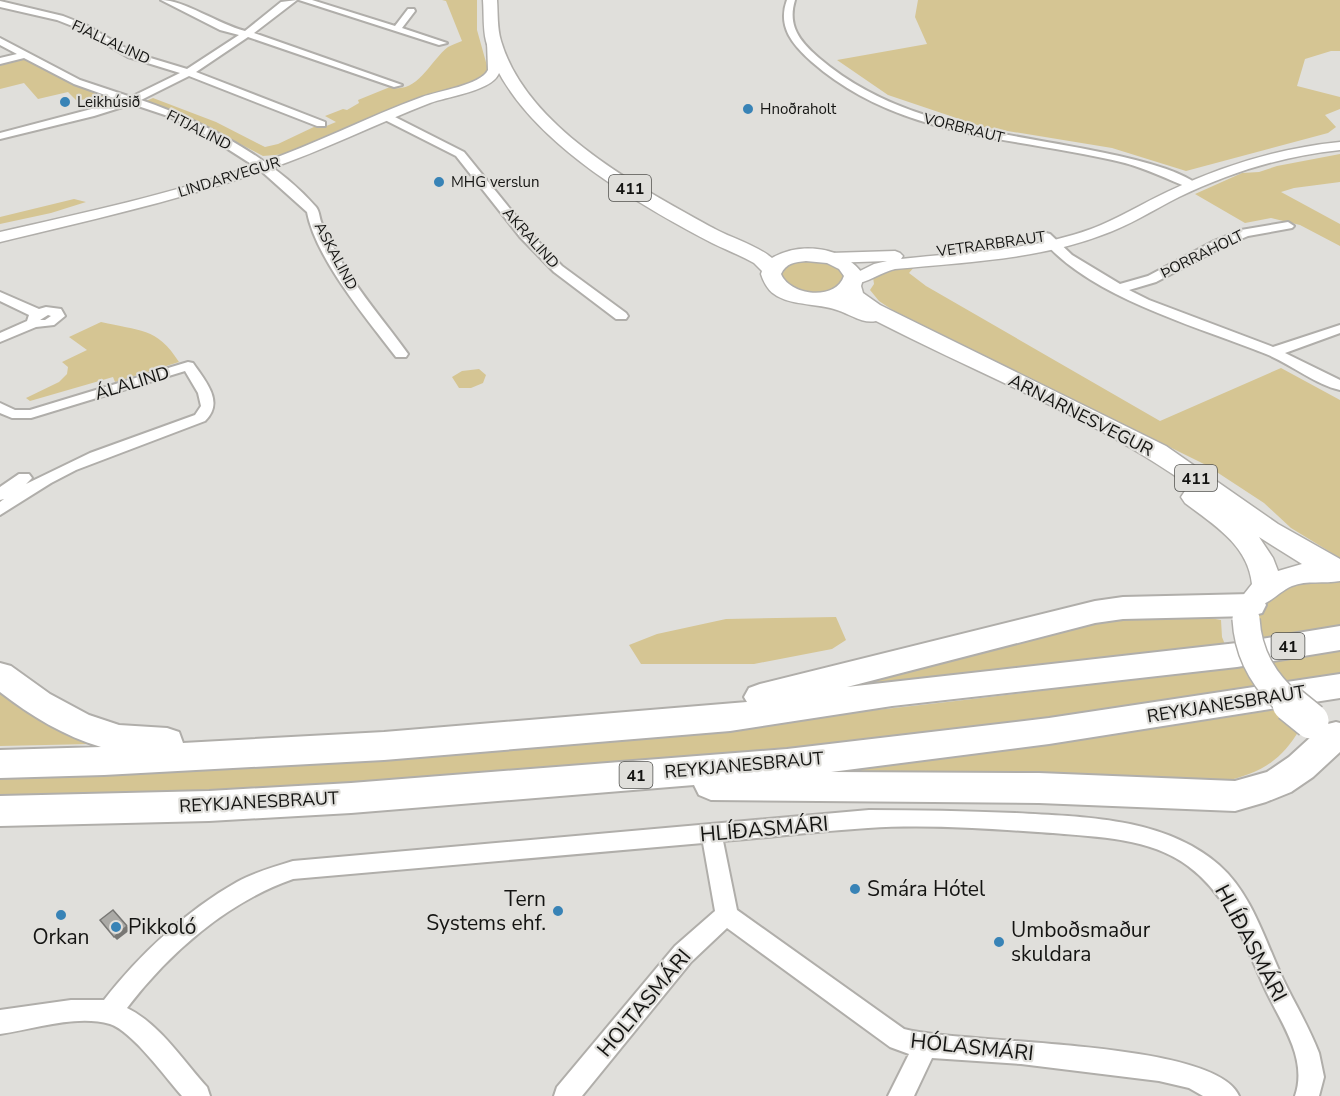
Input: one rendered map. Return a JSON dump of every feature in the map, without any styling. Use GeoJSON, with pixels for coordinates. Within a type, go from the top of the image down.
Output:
{"type":"FeatureCollection","features":[{"type":"Feature","properties":{"kind":"highway"},"geometry":{"type":"LineString","coordinates":[[598,730],[758,697],[1095,612],[1123,608],[1254,604]]}},
{"type":"Feature","properties":{"kind":"highway","name":"41"},"geometry":{"type":"LineString","coordinates":[[0,764],[312,750],[598,730],[730,718],[892,693],[1237,655],[1340,638]]}},
{"type":"Feature","properties":{"kind":"highway"},"geometry":{"type":"LineString","coordinates":[[0,675],[58,717],[118,739],[159,743],[230,740],[312,750]]}},
{"type":"Feature","properties":{"kind":"highway","name":"REYKJANESBRAUT"},"geometry":{"type":"LineString","coordinates":[[0,811],[209,806],[553,782],[823,759],[1049,731],[1340,686]]}},
{"type":"Feature","properties":{"kind":"highway"},"geometry":{"type":"LineString","coordinates":[[553,782],[1040,788],[1235,796],[1260,792],[1281,783],[1329,731]]}},
{"type":"Feature","properties":{"kind":"main road","name":"411"},"geometry":{"type":"LineString","coordinates":[[490,0],[487,20],[501,62],[519,92],[537,115],[580,152],[639,194],[760,258],[772,269]]}},
{"type":"Feature","properties":{"kind":"main road","name":"411"},"geometry":{"type":"LineString","coordinates":[[490,0],[499,40],[507,61],[527,93],[560,134]]}},
{"type":"Feature","properties":{"kind":"main road","name":"411"},"geometry":{"type":"LineString","coordinates":[[707,231],[759,249],[830,258],[846,266],[852,273],[853,283],[837,295],[814,298],[799,296],[781,289],[771,278],[772,269],[784,259],[806,255]]}},
{"type":"Feature","properties":{"kind":"main road","name":"ARNARNESVEGUR"},"geometry":{"type":"LineString","coordinates":[[853,283],[853,296],[872,310],[1157,453],[1216,491],[1281,540],[1340,571]]}},
{"type":"Feature","properties":{"kind":"main road","name":"ARNARNESVEGUR"},"geometry":{"type":"LineString","coordinates":[[814,298],[857,310],[975,367],[1142,462],[1183,489],[1242,536],[1260,559],[1254,604],[1245,634],[1250,652],[1258,669],[1290,705],[1329,731]]}},
{"type":"Feature","properties":{"kind":"main road","name":"ARNARNESVEGUR"},"geometry":{"type":"LineString","coordinates":[[1254,604],[1282,579],[1301,574],[1340,571]]}},
{"type":"Feature","properties":{"kind":"street"},"geometry":{"type":"LineString","coordinates":[[165,0],[223,28],[397,85]]}},
{"type":"Feature","properties":{"kind":"street","name":"FJALLALIND"},"geometry":{"type":"LineString","coordinates":[[0,136],[131,100],[186,73],[293,0]]}},
{"type":"Feature","properties":{"kind":"street"},"geometry":{"type":"LineString","coordinates":[[303,0],[350,10],[397,29],[442,43]]}},
{"type":"Feature","properties":{"kind":"street","name":"VORBRAUT"},"geometry":{"type":"LineString","coordinates":[[791,0],[786,14],[788,27],[797,43],[820,67],[884,104],[922,117],[1004,138],[1127,160],[1193,186]]}},
{"type":"Feature","properties":{"kind":"street","name":"FJALLALIND"},"geometry":{"type":"LineString","coordinates":[[0,4],[60,18],[83,27],[130,55],[186,73],[321,124]]}},
{"type":"Feature","properties":{"kind":"street"},"geometry":{"type":"LineString","coordinates":[[397,29],[411,11]]}},
{"type":"Feature","properties":{"kind":"street","name":"FITJALIND"},"geometry":{"type":"LineString","coordinates":[[0,41],[77,82],[202,128],[263,167]]}},
{"type":"Feature","properties":{"kind":"street","name":"LINDARVEGUR"},"geometry":{"type":"LineString","coordinates":[[0,237],[140,204],[263,167],[450,92],[483,82],[494,75],[493,41]]}},
{"type":"Feature","properties":{"kind":"street"},"geometry":{"type":"LineString","coordinates":[[0,61],[27,54]]}},
{"type":"Feature","properties":{"kind":"street","name":"LINDARVEGUR"},"geometry":{"type":"LineString","coordinates":[[450,92],[493,87],[519,92]]}},
{"type":"Feature","properties":{"kind":"street","name":"AKRALIND"},"geometry":{"type":"LineString","coordinates":[[387,117],[460,154],[524,234],[551,262],[621,316]]}},
{"type":"Feature","properties":{"kind":"street","name":"VETRARBRAUT"},"geometry":{"type":"LineString","coordinates":[[853,283],[880,267],[995,254],[1105,229],[1238,165],[1333,147],[1340,140]]}},
{"type":"Feature","properties":{"kind":"street","name":"ASKALIND"},"geometry":{"type":"LineString","coordinates":[[263,167],[314,211],[315,222],[334,260],[360,301],[401,354]]}},
{"type":"Feature","properties":{"kind":"street","name":"ÞORRAHOLT"},"geometry":{"type":"LineString","coordinates":[[1118,289],[1152,279],[1218,244],[1245,233],[1288,226]]}},
{"type":"Feature","properties":{"kind":"street"},"geometry":{"type":"LineString","coordinates":[[1050,241],[1068,258],[1118,289],[1166,312],[1273,352],[1340,386]]}},
{"type":"Feature","properties":{"kind":"street","name":"VETRARBRAUT"},"geometry":{"type":"LineString","coordinates":[[830,258],[908,255],[1050,241]]}},
{"type":"Feature","properties":{"kind":"street"},"geometry":{"type":"LineString","coordinates":[[0,296],[36,318],[0,338]]}},
{"type":"Feature","properties":{"kind":"street"},"geometry":{"type":"LineString","coordinates":[[1273,352],[1340,329]]}},
{"type":"Feature","properties":{"kind":"street","name":"ÁLALIND"},"geometry":{"type":"LineString","coordinates":[[0,407],[12,414],[31,414],[188,366],[208,398],[209,406],[205,415],[61,470],[37,483],[0,510]]}},
{"type":"Feature","properties":{"kind":"street","name":"ÁLALIND"},"geometry":{"type":"LineString","coordinates":[[0,495],[32,473],[68,456],[143,430],[166,424],[182,424]]}},
{"type":"Feature","properties":{"kind":"street","name":"HLÍÐASMÁRI"},"geometry":{"type":"LineString","coordinates":[[110,1012],[134,983],[197,924],[238,893],[293,870],[868,819],[951,818],[1123,831],[1168,844],[1196,859],[1224,884],[1245,921],[1306,1051],[1313,1075],[1307,1096]]}},
{"type":"Feature","properties":{"kind":"street"},"geometry":{"type":"LineString","coordinates":[[711,833],[725,897],[726,915]]}},
{"type":"Feature","properties":{"kind":"street","name":"HÓLASMÁRI"},"geometry":{"type":"LineString","coordinates":[[726,915],[898,1039],[924,1046],[1021,1052],[1159,1069],[1194,1077],[1227,1096]]}},
{"type":"Feature","properties":{"kind":"street","name":"HOLTASMÁRI"},"geometry":{"type":"LineString","coordinates":[[566,1096],[683,954],[726,915]]}},
{"type":"Feature","properties":{"kind":"street"},"geometry":{"type":"LineString","coordinates":[[0,1022],[84,1011],[110,1012],[135,1026],[198,1096]]}},
{"type":"Feature","properties":{"kind":"street"},"geometry":{"type":"LineString","coordinates":[[900,1096],[915,1071],[924,1046]]}},
{"type":"Feature","properties":{"kind":"shaded area"},"geometry":{"type":"Polygon","coordinates":[[[442,0],[477,0],[477,30],[489,73],[477,81],[436,93],[287,154],[263,156],[192,119],[146,101],[153,98],[216,122],[265,147],[278,144],[318,125],[324,127],[336,122],[325,116],[343,109],[347,110],[359,103],[358,100],[390,87],[408,86],[415,82],[448,47],[462,41],[446,1],[442,0]]]}},
{"type":"Feature","properties":{"kind":"shaded area"},"geometry":{"type":"Polygon","coordinates":[[[918,0],[1340,0],[1340,51],[1331,51],[1305,59],[1297,86],[1340,97],[1340,109],[1325,115],[1336,127],[1328,133],[1186,171],[1112,148],[983,127],[888,95],[837,60],[927,44],[915,17],[918,0]]]}},
{"type":"Feature","properties":{"kind":"shaded area"},"geometry":{"type":"Polygon","coordinates":[[[22,57],[76,85],[115,100],[107,106],[77,114],[73,113],[98,106],[90,98],[77,101],[68,92],[38,99],[24,83],[0,89],[0,62],[22,57]]]}},
{"type":"Feature","properties":{"kind":"shaded area"},"geometry":{"type":"Polygon","coordinates":[[[1340,154],[1340,182],[1281,192],[1340,224],[1340,246],[1300,225],[1271,218],[1245,223],[1195,194],[1242,173],[1259,172],[1277,166],[1340,154]]]}},
{"type":"Feature","properties":{"kind":"shaded area"},"geometry":{"type":"Polygon","coordinates":[[[74,199],[86,202],[51,213],[0,224],[0,217],[74,199]]]}},
{"type":"Feature","properties":{"kind":"shaded area"},"geometry":{"type":"Polygon","coordinates":[[[815,259],[835,265],[845,275],[842,286],[817,293],[796,289],[780,281],[781,269],[794,261],[815,259]]]}},
{"type":"Feature","properties":{"kind":"shaded area"},"geometry":{"type":"Polygon","coordinates":[[[916,265],[909,273],[926,286],[1160,421],[1281,368],[1340,400],[1340,558],[1291,528],[1264,503],[1206,465],[894,311],[879,301],[870,290],[874,284],[873,277],[879,271],[916,265]]]}},
{"type":"Feature","properties":{"kind":"shaded area"},"geometry":{"type":"Polygon","coordinates":[[[101,322],[137,329],[155,336],[163,342],[179,362],[115,382],[113,377],[30,401],[26,398],[59,382],[67,374],[68,367],[62,362],[87,350],[69,337],[101,322]]]}},
{"type":"Feature","properties":{"kind":"shaded area"},"geometry":{"type":"Polygon","coordinates":[[[479,369],[486,375],[483,383],[471,388],[459,388],[452,377],[462,371],[479,369]]]}},
{"type":"Feature","properties":{"kind":"shaded area"},"geometry":{"type":"Polygon","coordinates":[[[1340,578],[1340,628],[1256,644],[1254,612],[1279,586],[1340,578]]]}},
{"type":"Feature","properties":{"kind":"shaded area"},"geometry":{"type":"Polygon","coordinates":[[[1193,615],[1221,620],[1222,637],[1228,652],[770,696],[1086,621],[1193,615]]]}},
{"type":"Feature","properties":{"kind":"shaded area"},"geometry":{"type":"Polygon","coordinates":[[[836,617],[846,640],[832,649],[754,664],[641,664],[629,645],[657,634],[726,619],[836,617]]]}},
{"type":"Feature","properties":{"kind":"shaded area"},"geometry":{"type":"Polygon","coordinates":[[[1340,647],[1340,676],[1029,724],[810,747],[492,775],[287,789],[0,800],[0,774],[644,731],[887,709],[1038,691],[1340,647]]]}},
{"type":"Feature","properties":{"kind":"shaded area"},"geometry":{"type":"Polygon","coordinates":[[[0,680],[92,740],[90,744],[0,746],[0,680]]]}},
{"type":"Feature","properties":{"kind":"shaded area"},"geometry":{"type":"Polygon","coordinates":[[[1273,710],[1300,729],[1292,741],[1276,759],[1257,771],[1221,782],[810,775],[925,754],[1139,731],[1273,710]]]}},
{"type":"Feature","properties":{"kind":"building","name":"Pikkoló"},"geometry":{"type":"Polygon","coordinates":[[[113,910],[127,926],[114,937],[100,920],[113,910]]]}},
{"type":"Feature","properties":{"kind":"place","name":"Leikhúsið"},"geometry":{"type":"Point","coordinates":[65,102]}},
{"type":"Feature","properties":{"kind":"place","name":"Hnoðraholt"},"geometry":{"type":"Point","coordinates":[748,109]}},
{"type":"Feature","properties":{"kind":"place","name":"MHG verslun"},"geometry":{"type":"Point","coordinates":[439,182]}},
{"type":"Feature","properties":{"kind":"place","name":"Smára Hótel"},"geometry":{"type":"Point","coordinates":[855,889]}},
{"type":"Feature","properties":{"kind":"place","name":"Tern Systems ehf."},"geometry":{"type":"Point","coordinates":[558,911]}},
{"type":"Feature","properties":{"kind":"place","name":"Orkan"},"geometry":{"type":"Point","coordinates":[61,915]}},
{"type":"Feature","properties":{"kind":"place","name":"Pikkoló"},"geometry":{"type":"Point","coordinates":[116,927]}},
{"type":"Feature","properties":{"kind":"place","name":"Umboðsmaður skuldara"},"geometry":{"type":"Point","coordinates":[999,942]}}]}
